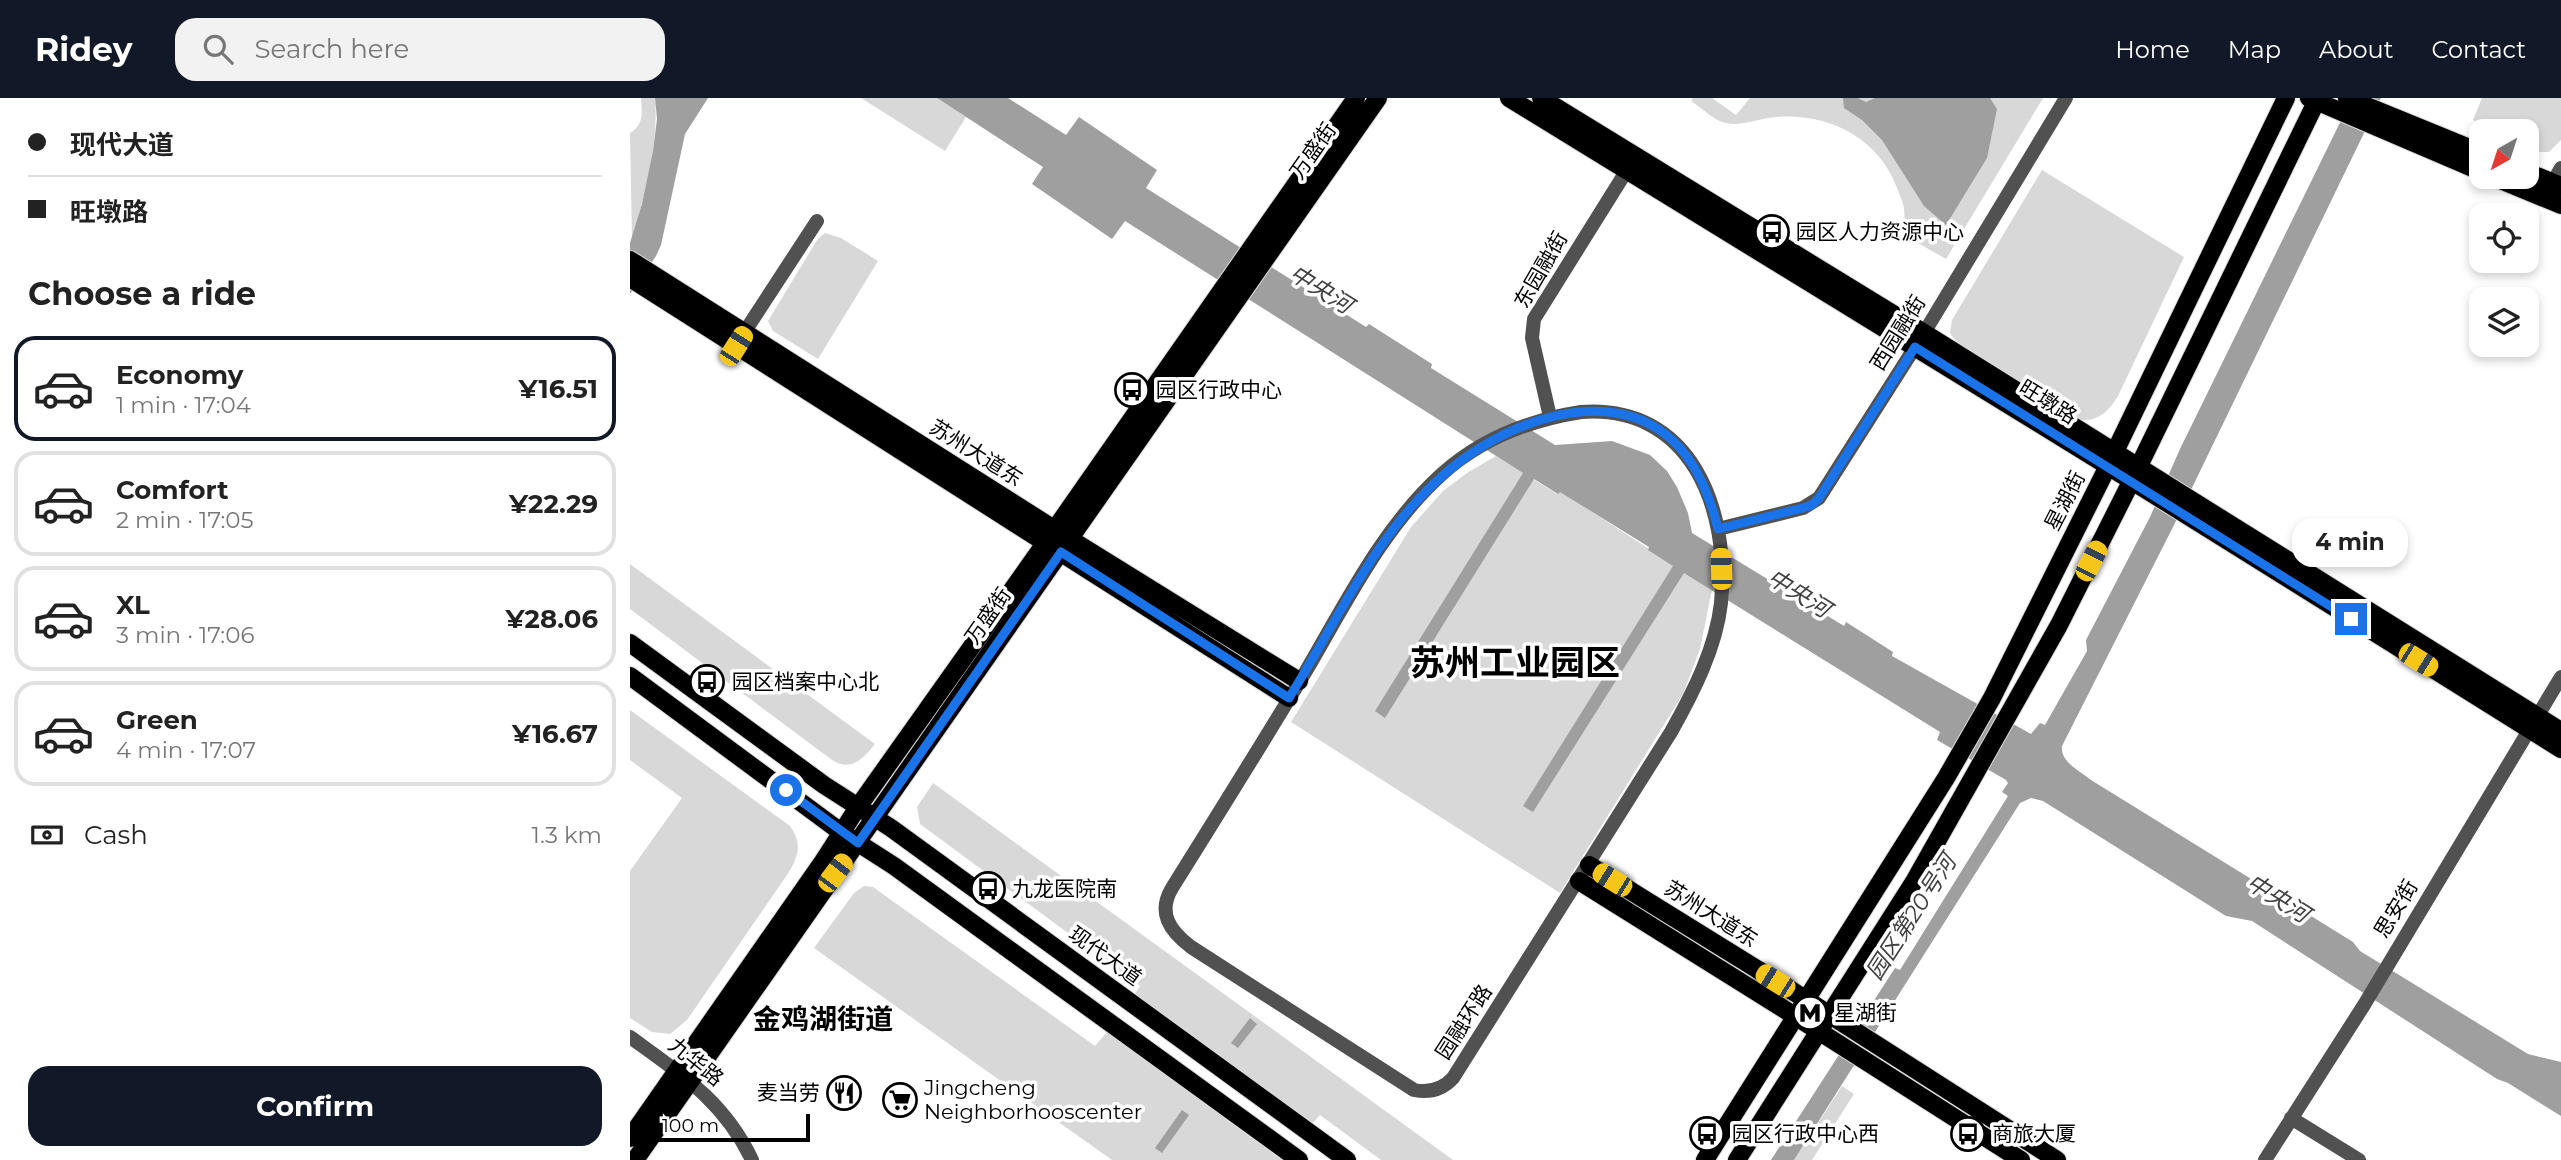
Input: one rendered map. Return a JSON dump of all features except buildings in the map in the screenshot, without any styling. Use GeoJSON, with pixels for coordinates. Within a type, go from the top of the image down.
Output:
{"type":"FeatureCollection","features":[{"type":"Feature","properties":{"kind":"main road","name":"万盛街"},"geometry":{"type":"LineString","coordinates":[[630,1138],[683,1076],[858,843],[1058,541],[1257,255],[1356,98]]}},
{"type":"Feature","properties":{"kind":"main road","name":"万盛街"},"geometry":{"type":"LineString","coordinates":[[1257,255],[1378,98]]}},
{"type":"Feature","properties":{"kind":"main road","name":"旺墩路"},"geometry":{"type":"LineString","coordinates":[[1509,98],[1631,163],[1919,340],[2533,723],[2561,749]]}},
{"type":"Feature","properties":{"kind":"main road","name":"旺墩路"},"geometry":{"type":"LineString","coordinates":[[1541,98],[1631,163]]}},
{"type":"Feature","properties":{"kind":"main road","name":"星湖街"},"geometry":{"type":"LineString","coordinates":[[1704,1160],[1957,760],[1992,698],[2286,98]]}},
{"type":"Feature","properties":{"kind":"main road"},"geometry":{"type":"LineString","coordinates":[[1737,1160],[1915,880],[2059,625],[2135,474],[2315,99],[2344,105],[2469,166]]}},
{"type":"Feature","properties":{"kind":"main road"},"geometry":{"type":"LineString","coordinates":[[2378,120],[2469,149]]}},
{"type":"Feature","properties":{"kind":"main road"},"geometry":{"type":"LineString","coordinates":[[2539,179],[2556,188]]}},
{"type":"Feature","properties":{"kind":"main road","name":"苏州大道东"},"geometry":{"type":"LineString","coordinates":[[630,260],[641,279],[1058,541],[1289,698]]}},
{"type":"Feature","properties":{"kind":"main road","name":"万盛街"},"geometry":{"type":"LineString","coordinates":[[635,1160],[683,1076],[858,807],[1058,541]]}},
{"type":"Feature","properties":{"kind":"main road","name":"苏州大道东"},"geometry":{"type":"LineString","coordinates":[[1058,541],[1299,681]]}},
{"type":"Feature","properties":{"kind":"main road","name":"现代大道"},"geometry":{"type":"LineString","coordinates":[[630,643],[824,785],[875,817],[1347,1160]]}},
{"type":"Feature","properties":{"kind":"main road"},"geometry":{"type":"LineString","coordinates":[[630,676],[841,832],[916,882],[1299,1160]]}},
{"type":"Feature","properties":{"kind":"main road","name":"旺墩路"},"geometry":{"type":"LineString","coordinates":[[2533,723],[2561,731]]}},
{"type":"Feature","properties":{"kind":"main road","name":"苏州大道东"},"geometry":{"type":"LineString","coordinates":[[1589,865],[2057,1160]]}},
{"type":"Feature","properties":{"kind":"main road","name":"苏州大道东"},"geometry":{"type":"LineString","coordinates":[[1579,881],[2021,1160]]}},
{"type":"Feature","properties":{"kind":"street","name":"西园融街"},"geometry":{"type":"LineString","coordinates":[[1718,529],[1803,508],[1812,505],[1819,498],[2066,98]]}},
{"type":"Feature","properties":{"kind":"street","name":"东园融街"},"geometry":{"type":"LineString","coordinates":[[1545,419],[1532,338],[1534,319],[1631,163]]}},
{"type":"Feature","properties":{"kind":"street"},"geometry":{"type":"LineString","coordinates":[[740,340],[817,221]]}},
{"type":"Feature","properties":{"kind":"street","name":"园融环路"},"geometry":{"type":"LineString","coordinates":[[1581,412],[1613,413],[1640,420],[1661,431],[1681,447],[1696,469],[1712,506],[1718,529],[1721,604],[1703,665],[1682,713],[1579,881],[1453,1078],[1441,1088],[1431,1091],[1414,1090],[1191,947],[1173,931],[1166,919],[1165,903],[1351,594],[1402,517],[1443,473],[1474,450],[1502,435],[1545,419],[1581,412]]}},
{"type":"Feature","properties":{"kind":"street","name":"思安街"},"geometry":{"type":"LineString","coordinates":[[2265,1160],[2364,1005],[2561,677]]}},
{"type":"Feature","properties":{"kind":"street","name":"九华路"},"geometry":{"type":"LineString","coordinates":[[630,1037],[683,1076],[731,1121],[752,1160]]}},
{"type":"Feature","properties":{"kind":"street"},"geometry":{"type":"LineString","coordinates":[[2291,1118],[2360,1160]]}},
{"type":"Feature","properties":{"kind":"shaded area"},"geometry":{"type":"Polygon","coordinates":[[[641,98],[655,98],[655,134],[646,188],[632,240],[630,133],[640,122],[641,98]]]}},
{"type":"Feature","properties":{"kind":"shaded area"},"geometry":{"type":"Polygon","coordinates":[[[861,98],[937,98],[966,117],[945,151],[861,98]]]}},
{"type":"Feature","properties":{"kind":"shaded area"},"geometry":{"type":"Polygon","coordinates":[[[1693,98],[1712,98],[1736,115],[1750,98],[2043,98],[1946,259],[1904,235],[1903,205],[1888,170],[1864,142],[1849,132],[1814,119],[1795,117],[1729,124],[1710,115],[1691,101],[1693,98]]]}},
{"type":"Feature","properties":{"kind":"shaded area"},"geometry":{"type":"Polygon","coordinates":[[[2482,98],[2561,98],[2561,140],[2549,152],[2539,152],[2539,119],[2473,119],[2482,98]]]}},
{"type":"Feature","properties":{"kind":"shaded area"},"geometry":{"type":"Polygon","coordinates":[[[2042,170],[2184,257],[2118,396],[2105,412],[2089,420],[2075,419],[1958,344],[1950,333],[1952,320],[2042,170]]]}},
{"type":"Feature","properties":{"kind":"shaded area"},"geometry":{"type":"Polygon","coordinates":[[[825,233],[841,238],[878,261],[818,359],[773,331],[768,321],[817,240],[825,233]]]}},
{"type":"Feature","properties":{"kind":"shaded area"},"geometry":{"type":"Polygon","coordinates":[[[1496,456],[1557,494],[1560,491],[1712,590],[1700,649],[1683,694],[1560,893],[1291,722],[1411,527],[1443,491],[1496,456]]]}},
{"type":"Feature","properties":{"kind":"shaded area"},"geometry":{"type":"Polygon","coordinates":[[[630,564],[875,744],[866,755],[851,764],[845,765],[832,760],[630,609],[630,564]]]}},
{"type":"Feature","properties":{"kind":"shaded area"},"geometry":{"type":"Polygon","coordinates":[[[630,710],[790,826],[798,844],[797,854],[789,872],[687,1020],[670,1034],[652,1032],[630,1018],[630,871],[682,798],[630,760],[630,710]]]}},
{"type":"Feature","properties":{"kind":"shaded area"},"geometry":{"type":"Polygon","coordinates":[[[933,783],[1453,1160],[1381,1160],[1320,1115],[1311,1125],[1134,995],[1140,986],[920,824],[917,807],[933,783]]]}},
{"type":"Feature","properties":{"kind":"shaded area"},"geometry":{"type":"Polygon","coordinates":[[[864,886],[873,887],[1095,1046],[1107,1032],[1282,1160],[1112,1160],[814,948],[854,893],[864,886]]]}},
{"type":"Feature","properties":{"kind":"shaded area"},"geometry":{"type":"Polygon","coordinates":[[[1842,1086],[1854,1094],[1812,1160],[1794,1160],[1842,1086]]]}},
{"type":"Feature","properties":{"kind":"water"},"geometry":{"type":"Polygon","coordinates":[[[655,98],[708,98],[685,134],[661,245],[630,294],[630,243],[642,204],[653,151],[657,119],[655,98]]]}},
{"type":"Feature","properties":{"kind":"water","name":"中央河"},"geometry":{"type":"Polygon","coordinates":[[[937,98],[1008,98],[1066,135],[1079,117],[1157,170],[1146,188],[1366,327],[1369,324],[1432,364],[1431,368],[1555,445],[1612,441],[1650,455],[1667,471],[1677,487],[1688,513],[1692,533],[1844,626],[1846,622],[1893,652],[1892,656],[2031,734],[2040,723],[2045,725],[2087,651],[2086,640],[2150,517],[2180,449],[2352,98],[2381,98],[2173,527],[2062,746],[2062,752],[2072,766],[2091,780],[2353,942],[2360,951],[2528,1054],[2561,1062],[2561,1116],[2497,1079],[2252,921],[2226,916],[2043,801],[2031,798],[2020,803],[1794,1160],[1771,1160],[1895,968],[1900,970],[2008,796],[2002,792],[2008,783],[2006,780],[1937,740],[1940,732],[1684,573],[1533,812],[1523,806],[1673,566],[1648,550],[1649,547],[1534,479],[1385,718],[1375,711],[1523,473],[1125,221],[1112,239],[1032,184],[1043,167],[937,98]]]}},
{"type":"Feature","properties":{"kind":"water"},"geometry":{"type":"Polygon","coordinates":[[[1843,98],[1858,98],[1866,102],[1875,98],[1990,98],[1997,109],[1987,158],[1946,225],[1924,206],[1882,140],[1862,120],[1844,108],[1843,98]]]}},
{"type":"Feature","properties":{"kind":"water"},"geometry":{"type":"Polygon","coordinates":[[[1250,1018],[1257,1024],[1238,1048],[1231,1043],[1250,1018]]]}},
{"type":"Feature","properties":{"kind":"water"},"geometry":{"type":"Polygon","coordinates":[[[1182,1110],[1189,1115],[1162,1153],[1155,1148],[1182,1110]]]}},
{"type":"Feature","properties":{"kind":"place","name":"园区人力资源中心"},"geometry":{"type":"Point","coordinates":[1772,232]}},
{"type":"Feature","properties":{"kind":"place","name":"园区行政中心"},"geometry":{"type":"Point","coordinates":[1132,390]}},
{"type":"Feature","properties":{"kind":"place","name":"园区档案中心北"},"geometry":{"type":"Point","coordinates":[707,682]}},
{"type":"Feature","properties":{"kind":"place","name":"九龙医院南"},"geometry":{"type":"Point","coordinates":[988,889]}},
{"type":"Feature","properties":{"kind":"place","name":"星湖街"},"geometry":{"type":"Point","coordinates":[1810,1013]}},
{"type":"Feature","properties":{"kind":"place","name":"麦当劳"},"geometry":{"type":"Point","coordinates":[844,1093]}},
{"type":"Feature","properties":{"kind":"place","name":"Jingcheng Neighborhooscenter"},"geometry":{"type":"Point","coordinates":[900,1100]}},
{"type":"Feature","properties":{"kind":"place","name":"园区行政中心西"},"geometry":{"type":"Point","coordinates":[1707,1134]}},
{"type":"Feature","properties":{"kind":"place","name":"商旅大厦"},"geometry":{"type":"Point","coordinates":[1968,1134]}},
{"type":"Feature","properties":{"kind":"district","name":"苏州工业园区"},"geometry":{"type":"Point","coordinates":[1515,663]}},
{"type":"Feature","properties":{"kind":"district","name":"金鸡湖街道"},"geometry":{"type":"Point","coordinates":[823,1019]}},
{"type":"Feature","properties":{"kind":"route"},"geometry":{"type":"LineString","coordinates":[[786,790],[858,843],[1061,552],[1289,698],[1351,594],[1402,517],[1443,473],[1474,450],[1510,432],[1550,417],[1594,411],[1631,417],[1654,427],[1681,447],[1702,479],[1718,529],[1812,505],[1915,347],[2351,619]]}},
{"type":"Feature","properties":{"kind":"water label","name":"园区第20号河"},"geometry":{"type":"Point","coordinates":[1911,917]}}]}
